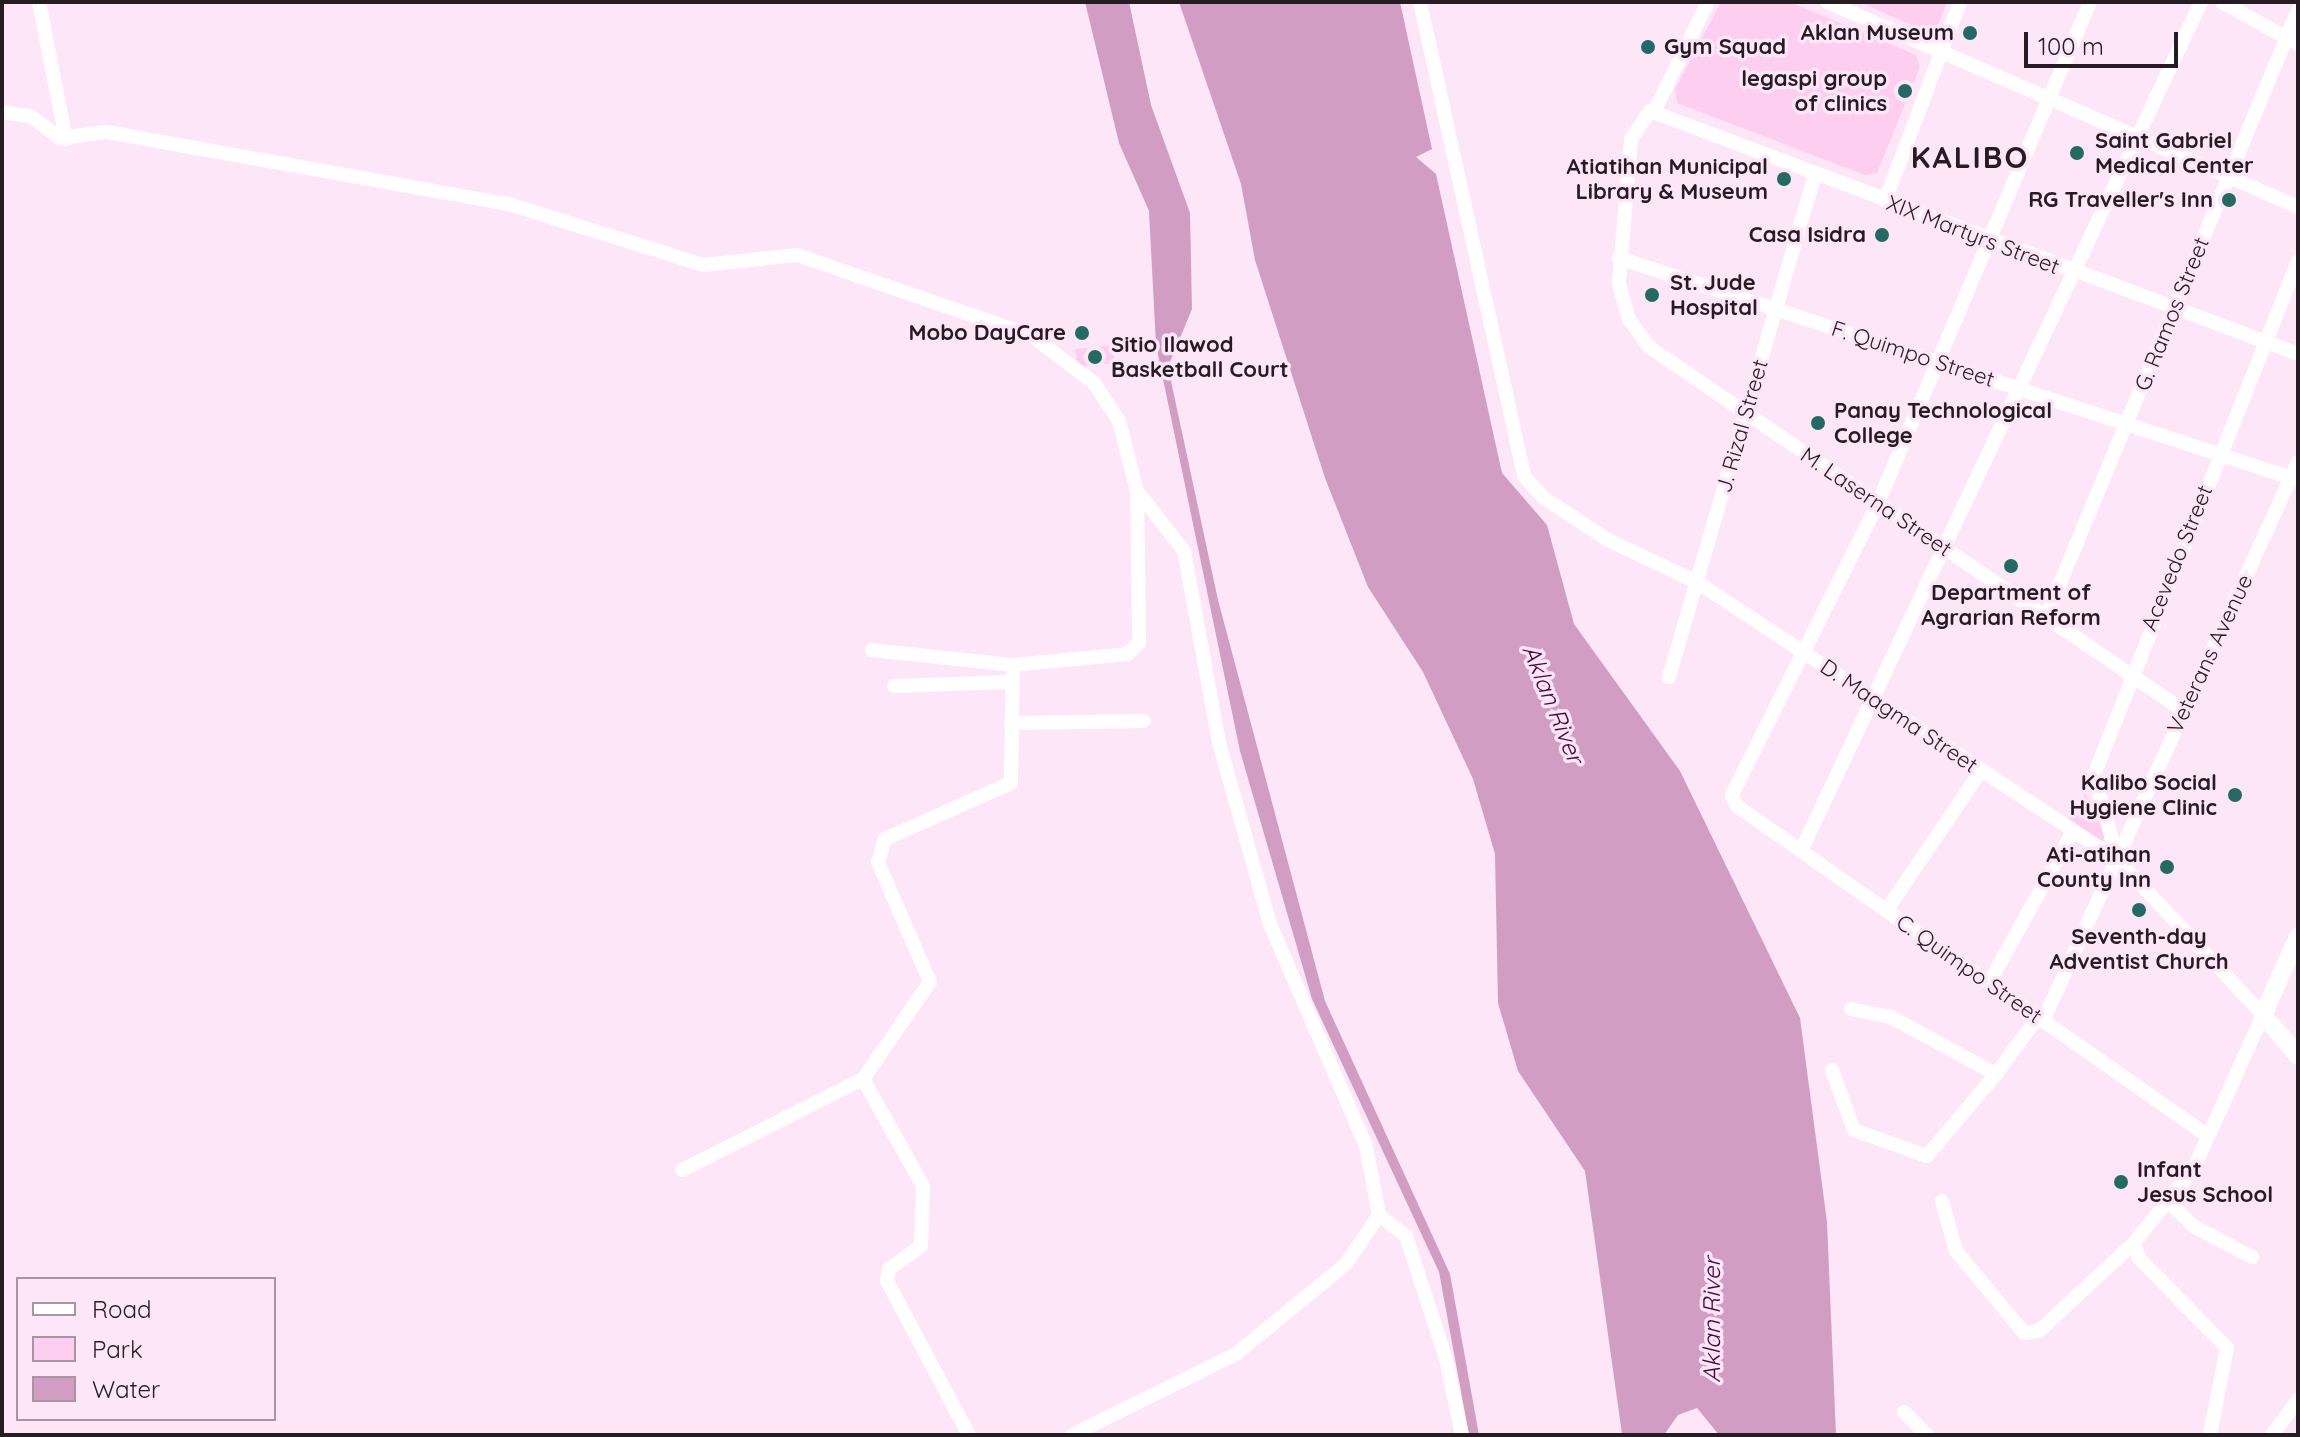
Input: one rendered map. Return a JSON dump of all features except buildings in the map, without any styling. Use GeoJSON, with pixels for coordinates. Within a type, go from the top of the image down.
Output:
{"type":"FeatureCollection","features":[{"type":"Feature","properties":{"kind":"main road"},"geometry":{"type":"LineString","coordinates":[[2261,1007],[2298,937]]}},
{"type":"Feature","properties":{"kind":"main road","name":"D. Maagma Street"},"geometry":{"type":"LineString","coordinates":[[2261,1007],[2298,1039]]}},
{"type":"Feature","properties":{"kind":"main road","name":"D. Maagma Street"},"geometry":{"type":"LineString","coordinates":[[2261,1007],[2298,1056]]}},
{"type":"Feature","properties":{"kind":"street"},"geometry":{"type":"LineString","coordinates":[[39,2],[66,139]]}},
{"type":"Feature","properties":{"kind":"street","name":"D. Maagma Street"},"geometry":{"type":"LineString","coordinates":[[1420,2],[1518,466],[1544,498],[1608,540],[1697,582],[1804,651],[2071,835],[2118,860],[2261,1007]]}},
{"type":"Feature","properties":{"kind":"street","name":"M. Laserna Street"},"geometry":{"type":"LineString","coordinates":[[1708,2],[1652,112],[1631,139],[1619,258],[1624,306],[1643,341],[2184,711]]}},
{"type":"Feature","properties":{"kind":"street"},"geometry":{"type":"LineString","coordinates":[[1827,2],[2298,207]]}},
{"type":"Feature","properties":{"kind":"street"},"geometry":{"type":"LineString","coordinates":[[1885,201],[1960,2]]}},
{"type":"Feature","properties":{"kind":"street"},"geometry":{"type":"LineString","coordinates":[[1804,651],[1878,503],[2090,2]]}},
{"type":"Feature","properties":{"kind":"street"},"geometry":{"type":"LineString","coordinates":[[1801,851],[1945,548],[2134,136],[2201,2]]}},
{"type":"Feature","properties":{"kind":"street"},"geometry":{"type":"LineString","coordinates":[[2222,2],[2292,41]]}},
{"type":"Feature","properties":{"kind":"street","name":"G. Ramos Street"},"geometry":{"type":"LineString","coordinates":[[2046,617],[2228,177],[2292,41],[2298,10]]}},
{"type":"Feature","properties":{"kind":"street"},"geometry":{"type":"LineString","coordinates":[[2,112],[32,117],[66,139],[107,132],[512,205],[716,266],[766,253],[797,255],[1032,336],[1104,397],[1127,440],[1137,491],[1136,648],[1013,665],[872,650]]}},
{"type":"Feature","properties":{"kind":"street","name":"XIX Martyrs Street"},"geometry":{"type":"LineString","coordinates":[[1652,112],[2072,274],[2298,354]]}},
{"type":"Feature","properties":{"kind":"street","name":"J. Rizal Street"},"geometry":{"type":"LineString","coordinates":[[1669,677],[1815,174]]}},
{"type":"Feature","properties":{"kind":"street","name":"F. Quimpo Street"},"geometry":{"type":"LineString","coordinates":[[1619,258],[2295,478]]}},
{"type":"Feature","properties":{"kind":"street","name":"Acevedo Street"},"geometry":{"type":"LineString","coordinates":[[2118,860],[2094,775],[2130,673],[2298,261]]}},
{"type":"Feature","properties":{"kind":"street","name":"Veterans Avenue"},"geometry":{"type":"LineString","coordinates":[[1832,1070],[1854,1130],[1927,1156],[2040,1019],[2118,860],[2184,711],[2295,478],[2298,462]]}},
{"type":"Feature","properties":{"kind":"street"},"geometry":{"type":"LineString","coordinates":[[1137,491],[1184,551],[1219,743],[1270,924],[1366,1146],[1379,1215],[1406,1236],[1446,1359],[1462,1435]]}},
{"type":"Feature","properties":{"kind":"street","name":"C. Quimpo Street"},"geometry":{"type":"LineString","coordinates":[[1804,651],[1733,799],[1801,851],[2208,1136]]}},
{"type":"Feature","properties":{"kind":"street"},"geometry":{"type":"LineString","coordinates":[[682,1170],[863,1079],[930,982],[884,886],[880,849],[896,833],[1011,783],[1010,682],[1013,665]]}},
{"type":"Feature","properties":{"kind":"street"},"geometry":{"type":"LineString","coordinates":[[894,686],[1010,682]]}},
{"type":"Feature","properties":{"kind":"street"},"geometry":{"type":"LineString","coordinates":[[1011,723],[1144,721]]}},
{"type":"Feature","properties":{"kind":"street"},"geometry":{"type":"LineString","coordinates":[[1886,911],[1980,772]]}},
{"type":"Feature","properties":{"kind":"street"},"geometry":{"type":"LineString","coordinates":[[1989,983],[2071,835]]}},
{"type":"Feature","properties":{"kind":"street"},"geometry":{"type":"LineString","coordinates":[[1942,1201],[1956,1251],[2024,1333],[2039,1331],[2134,1243],[2167,1200],[2208,1136],[2261,1007]]}},
{"type":"Feature","properties":{"kind":"street"},"geometry":{"type":"LineString","coordinates":[[1851,1009],[1891,1017],[1996,1074]]}},
{"type":"Feature","properties":{"kind":"street"},"geometry":{"type":"LineString","coordinates":[[863,1079],[923,1186],[921,1246],[889,1269],[887,1281],[969,1435]]}},
{"type":"Feature","properties":{"kind":"street"},"geometry":{"type":"LineString","coordinates":[[2167,1200],[2193,1226],[2252,1257]]}},
{"type":"Feature","properties":{"kind":"street"},"geometry":{"type":"LineString","coordinates":[[1072,1435],[1236,1354],[1346,1264],[1379,1215]]}},
{"type":"Feature","properties":{"kind":"street"},"geometry":{"type":"LineString","coordinates":[[2134,1243],[2139,1258],[2227,1348],[2210,1435]]}},
{"type":"Feature","properties":{"kind":"street"},"geometry":{"type":"LineString","coordinates":[[2272,1435],[2298,1400]]}},
{"type":"Feature","properties":{"kind":"street"},"geometry":{"type":"LineString","coordinates":[[1904,1412],[1927,1435]]}},
{"type":"Feature","properties":{"kind":"green space"},"geometry":{"type":"Polygon","coordinates":[[[1721,2],[1790,2],[1916,55],[1920,67],[1877,173],[1865,175],[1677,103],[1675,89],[1721,2]]]}},
{"type":"Feature","properties":{"kind":"green space"},"geometry":{"type":"Polygon","coordinates":[[[1860,2],[1947,2],[1934,35],[1860,2]]]}},
{"type":"Feature","properties":{"kind":"green space","name":"Sitio Ilawod Basketball Court"},"geometry":{"type":"Polygon","coordinates":[[[1113,345],[1115,363],[1077,367],[1075,349],[1113,345]]]}},
{"type":"Feature","properties":{"kind":"green space"},"geometry":{"type":"Polygon","coordinates":[[[2085,793],[2105,834],[2103,842],[2067,822],[2085,793]]]}},
{"type":"Feature","properties":{"kind":"water"},"geometry":{"type":"Polygon","coordinates":[[[1085,2],[1129,2],[1151,105],[1190,213],[1192,309],[1168,367],[1218,600],[1325,1001],[1450,1274],[1479,1435],[1469,1435],[1439,1272],[1312,999],[1240,751],[1156,345],[1149,211],[1119,143],[1085,2]]]}},
{"type":"Feature","properties":{"kind":"water","name":"Aklan River"},"geometry":{"type":"Polygon","coordinates":[[[1179,2],[1400,2],[1432,149],[1416,157],[1436,174],[1502,473],[1547,525],[1574,624],[1680,771],[1800,1018],[1827,1222],[1836,1435],[1719,1435],[1697,1408],[1678,1415],[1664,1435],[1622,1434],[1585,1171],[1518,1071],[1498,1003],[1495,854],[1473,779],[1423,672],[1368,587],[1325,478],[1255,260],[1241,184],[1179,2]]]}},
{"type":"Feature","properties":{"kind":"place","name":"Aklan Museum"},"geometry":{"type":"Point","coordinates":[1970,33]}},
{"type":"Feature","properties":{"kind":"place","name":"Gym Squad"},"geometry":{"type":"Point","coordinates":[1648,47]}},
{"type":"Feature","properties":{"kind":"place","name":"legaspi group of clinics"},"geometry":{"type":"Point","coordinates":[1905,91]}},
{"type":"Feature","properties":{"kind":"place","name":"Saint Gabriel Medical Center"},"geometry":{"type":"Point","coordinates":[2077,153]}},
{"type":"Feature","properties":{"kind":"place","name":"Atiatihan Municipal Library & Museum"},"geometry":{"type":"Point","coordinates":[1784,179]}},
{"type":"Feature","properties":{"kind":"place","name":"RG Traveller's Inn"},"geometry":{"type":"Point","coordinates":[2229,200]}},
{"type":"Feature","properties":{"kind":"place","name":"Casa Isidra"},"geometry":{"type":"Point","coordinates":[1882,235]}},
{"type":"Feature","properties":{"kind":"place","name":"St. Jude Hospital"},"geometry":{"type":"Point","coordinates":[1652,295]}},
{"type":"Feature","properties":{"kind":"place","name":"Mobo DayCare"},"geometry":{"type":"Point","coordinates":[1082,333]}},
{"type":"Feature","properties":{"kind":"place","name":"Sitio Ilawod Basketball Court"},"geometry":{"type":"Point","coordinates":[1095,357]}},
{"type":"Feature","properties":{"kind":"place","name":"Panay Technological College"},"geometry":{"type":"Point","coordinates":[1818,423]}},
{"type":"Feature","properties":{"kind":"place","name":"Department of Agrarian Reform"},"geometry":{"type":"Point","coordinates":[2011,566]}},
{"type":"Feature","properties":{"kind":"place","name":"Kalibo Social Hygiene Clinic"},"geometry":{"type":"Point","coordinates":[2235,795]}},
{"type":"Feature","properties":{"kind":"place","name":"Ati-atihan County Inn"},"geometry":{"type":"Point","coordinates":[2167,867]}},
{"type":"Feature","properties":{"kind":"place","name":"Seventh-day Adventist Church"},"geometry":{"type":"Point","coordinates":[2139,910]}},
{"type":"Feature","properties":{"kind":"place","name":"Infant Jesus School"},"geometry":{"type":"Point","coordinates":[2121,1182]}},
{"type":"Feature","properties":{"kind":"district","name":"KALIBO"},"geometry":{"type":"Point","coordinates":[1970,157]}}]}
